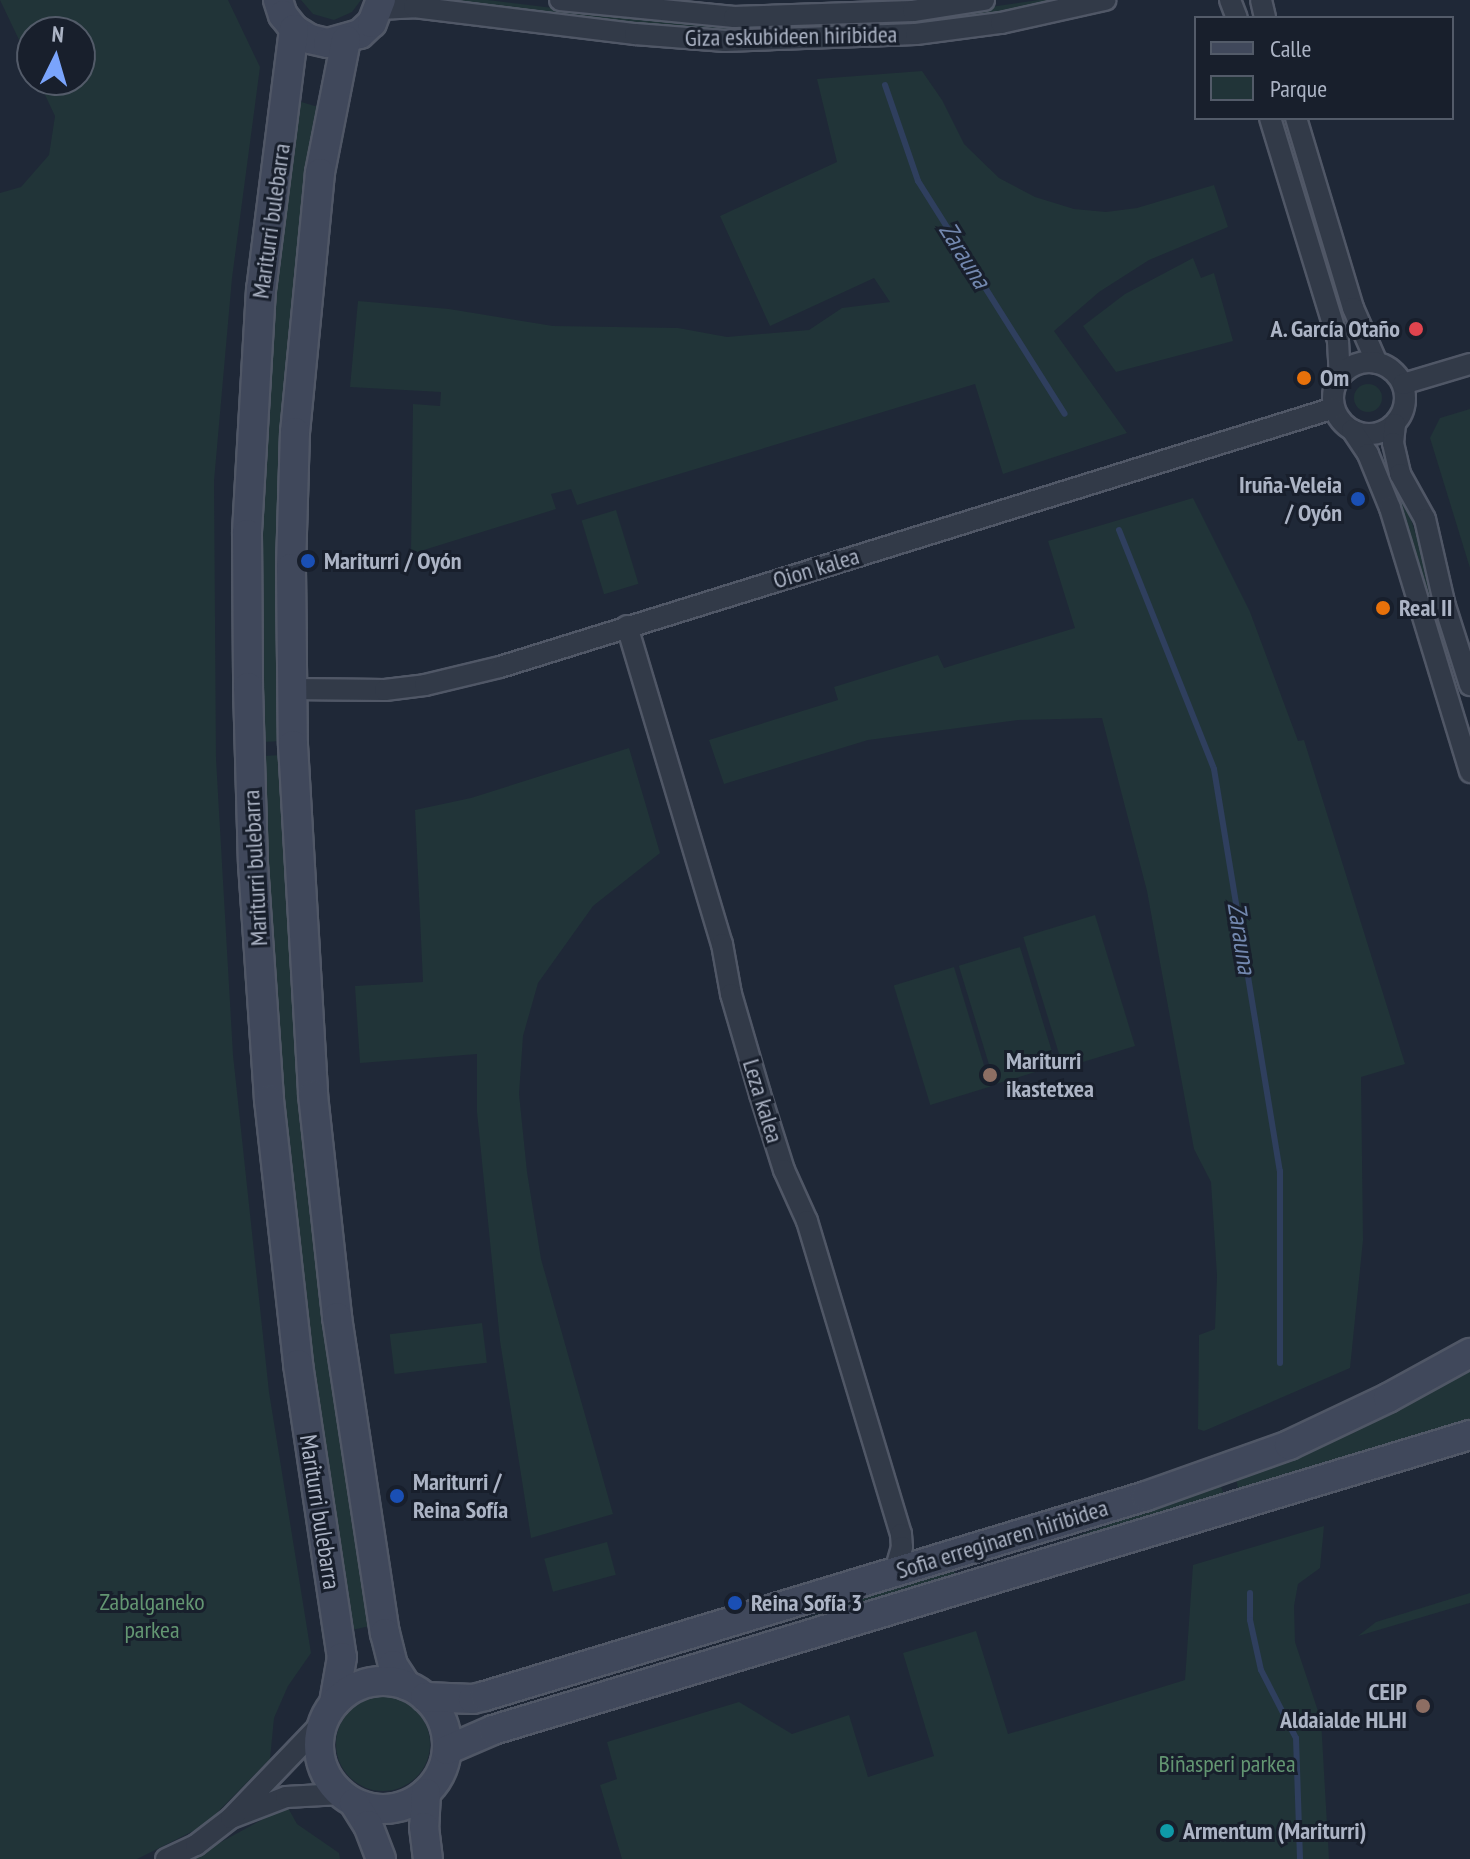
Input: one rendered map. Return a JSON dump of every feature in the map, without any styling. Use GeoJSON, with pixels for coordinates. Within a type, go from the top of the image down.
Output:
{"type":"FeatureCollection","features":[{"type":"Feature","properties":{"kind":"main road"},"geometry":{"type":"LineString","coordinates":[[278,0],[283,15],[294,29],[310,39],[328,43],[346,40],[372,23],[380,5]]}},
{"type":"Feature","properties":{"kind":"main road","name":"Mariturri bulebarra"},"geometry":{"type":"LineString","coordinates":[[294,29],[261,289],[255,362],[247,534],[248,687],[253,864],[269,1100],[298,1364],[342,1657],[328,1713]]}},
{"type":"Feature","properties":{"kind":"main road","name":"Mariturri bulebarra"},"geometry":{"type":"LineString","coordinates":[[346,40],[320,173],[308,270],[295,432],[291,689],[312,1084],[337,1317],[385,1633],[393,1665],[416,1691]]}},
{"type":"Feature","properties":{"kind":"main road","name":"Sofia erreginaren hiribidea"},"geometry":{"type":"LineString","coordinates":[[416,1691],[473,1699],[485,1696],[1146,1496],[1276,1450],[1388,1398],[1470,1353]]}},
{"type":"Feature","properties":{"kind":"main road","name":"Sofia erreginaren hiribidea"},"geometry":{"type":"LineString","coordinates":[[447,1750],[493,1730],[1470,1435]]}},
{"type":"Feature","properties":{"kind":"main road"},"geometry":{"type":"LineString","coordinates":[[347,1799],[372,1809],[392,1809],[410,1804],[426,1793],[440,1773],[447,1750],[446,1731],[438,1712],[416,1691],[387,1681],[367,1683],[349,1691],[328,1713],[318,1741],[320,1761],[328,1779],[368,1825],[381,1859]]}},
{"type":"Feature","properties":{"kind":"main road"},"geometry":{"type":"LineString","coordinates":[[426,1793],[424,1827],[428,1859]]}},
{"type":"Feature","properties":{"kind":"street","name":"Giza eskubideen hiribidea"},"geometry":{"type":"LineString","coordinates":[[560,0],[734,17],[913,11],[984,0]]}},
{"type":"Feature","properties":{"kind":"street","name":"Giza eskubideen hiribidea"},"geometry":{"type":"LineString","coordinates":[[380,5],[725,41],[916,34],[1001,23],[1105,0]]}},
{"type":"Feature","properties":{"kind":"street"},"geometry":{"type":"LineString","coordinates":[[1271,120],[1338,341],[1340,377]]}},
{"type":"Feature","properties":{"kind":"street"},"geometry":{"type":"LineString","coordinates":[[1297,120],[1353,308],[1377,363]]}},
{"type":"Feature","properties":{"kind":"street"},"geometry":{"type":"LineString","coordinates":[[1352,430],[1367,434],[1382,432],[1395,424],[1403,412],[1406,398],[1403,384],[1392,370],[1377,363],[1350,367],[1340,377],[1334,392],[1334,408],[1368,454],[1390,508],[1470,772]]}},
{"type":"Feature","properties":{"kind":"street"},"geometry":{"type":"LineString","coordinates":[[1403,384],[1470,364]]}},
{"type":"Feature","properties":{"kind":"street","name":"Oion kalea"},"geometry":{"type":"LineString","coordinates":[[291,689],[385,690],[425,685],[500,667],[1334,408]]}},
{"type":"Feature","properties":{"kind":"street"},"geometry":{"type":"LineString","coordinates":[[1395,424],[1393,443],[1400,474],[1425,519],[1445,606],[1470,685]]}},
{"type":"Feature","properties":{"kind":"street","name":"Leza kalea"},"geometry":{"type":"LineString","coordinates":[[627,626],[722,944],[731,994],[760,1094],[784,1170],[807,1221],[901,1534],[902,1547],[895,1572]]}},
{"type":"Feature","properties":{"kind":"street"},"geometry":{"type":"LineString","coordinates":[[166,1859],[196,1845],[231,1818],[328,1713]]}},
{"type":"Feature","properties":{"kind":"street"},"geometry":{"type":"LineString","coordinates":[[231,1818],[286,1797],[347,1799]]}},
{"type":"Feature","properties":{"kind":"green space","name":"Zabalganeko parkea"},"geometry":{"type":"Polygon","coordinates":[[[0,0],[228,0],[260,67],[232,278],[214,481],[216,759],[233,1055],[269,1392],[311,1653],[288,1686],[274,1718],[270,1759],[205,1825],[137,1859],[0,1859],[0,193],[21,187],[49,155],[55,116],[46,96],[96,96],[96,16],[16,16],[16,34],[0,0]]]}},
{"type":"Feature","properties":{"kind":"green space"},"geometry":{"type":"Polygon","coordinates":[[[301,0],[361,0],[352,12],[334,20],[313,14],[301,0]]]}},
{"type":"Feature","properties":{"kind":"green space"},"geometry":{"type":"Polygon","coordinates":[[[434,0],[488,0],[660,21],[745,25],[921,17],[1039,0],[1067,0],[997,15],[918,26],[745,31],[663,27],[434,0]]]}},
{"type":"Feature","properties":{"kind":"green space"},"geometry":{"type":"Polygon","coordinates":[[[922,71],[942,100],[964,144],[999,178],[1035,197],[1074,209],[1106,212],[1137,208],[1214,185],[1228,227],[1149,260],[1099,292],[1054,331],[1127,433],[1003,474],[975,384],[577,505],[571,489],[551,494],[556,509],[411,554],[413,404],[440,406],[441,392],[350,387],[358,301],[449,309],[553,326],[678,328],[727,337],[809,330],[842,308],[890,302],[874,278],[770,326],[720,216],[837,162],[817,79],[922,71]]]}},
{"type":"Feature","properties":{"kind":"green space"},"geometry":{"type":"Polygon","coordinates":[[[298,101],[318,107],[294,273],[286,404],[283,741],[262,742],[260,531],[264,374],[298,101]]]}},
{"type":"Feature","properties":{"kind":"green space"},"geometry":{"type":"Polygon","coordinates":[[[1309,189],[1346,303],[1338,306],[1300,192],[1309,189]]]}},
{"type":"Feature","properties":{"kind":"green space"},"geometry":{"type":"Polygon","coordinates":[[[1193,258],[1201,278],[1214,273],[1233,341],[1116,372],[1083,326],[1125,294],[1193,258]]]}},
{"type":"Feature","properties":{"kind":"green space"},"geometry":{"type":"Polygon","coordinates":[[[1368,384],[1378,388],[1382,398],[1378,408],[1368,412],[1358,408],[1354,398],[1358,388],[1368,384]]]}},
{"type":"Feature","properties":{"kind":"green space"},"geometry":{"type":"Polygon","coordinates":[[[1470,409],[1470,568],[1430,438],[1440,418],[1470,409]]]}},
{"type":"Feature","properties":{"kind":"green space"},"geometry":{"type":"Polygon","coordinates":[[[1399,480],[1452,654],[1446,656],[1392,482],[1399,480]]]}},
{"type":"Feature","properties":{"kind":"green space"},"geometry":{"type":"Polygon","coordinates":[[[1193,498],[1250,612],[1298,741],[1304,740],[1405,1064],[1361,1077],[1363,1240],[1350,1368],[1204,1431],[1198,1429],[1199,1335],[1215,1329],[1217,1276],[1211,1182],[1194,1149],[1147,891],[1102,718],[1018,720],[868,740],[724,784],[709,740],[838,700],[834,687],[938,655],[944,668],[1075,628],[1048,541],[1193,498]]]}},
{"type":"Feature","properties":{"kind":"green space"},"geometry":{"type":"Polygon","coordinates":[[[616,510],[639,584],[604,594],[582,521],[616,510]]]}},
{"type":"Feature","properties":{"kind":"green space"},"geometry":{"type":"Polygon","coordinates":[[[629,748],[660,853],[593,906],[538,983],[523,1036],[519,1094],[541,1259],[613,1514],[531,1538],[500,1341],[477,1112],[477,1054],[360,1063],[355,986],[423,982],[415,810],[471,798],[629,748]]]}},
{"type":"Feature","properties":{"kind":"green space"},"geometry":{"type":"Polygon","coordinates":[[[283,755],[374,1625],[352,1630],[316,1414],[290,1200],[266,872],[262,756],[283,755]]]}},
{"type":"Feature","properties":{"kind":"green space"},"geometry":{"type":"Polygon","coordinates":[[[1095,915],[1135,1046],[1063,1068],[1023,937],[1095,915]]]}},
{"type":"Feature","properties":{"kind":"green space"},"geometry":{"type":"Polygon","coordinates":[[[1020,947],[1056,1066],[995,1084],[959,966],[1020,947]]]}},
{"type":"Feature","properties":{"kind":"green space"},"geometry":{"type":"Polygon","coordinates":[[[954,967],[991,1087],[930,1105],[894,985],[954,967]]]}},
{"type":"Feature","properties":{"kind":"green space"},"geometry":{"type":"Polygon","coordinates":[[[482,1323],[487,1363],[395,1374],[390,1334],[482,1323]]]}},
{"type":"Feature","properties":{"kind":"green space"},"geometry":{"type":"Polygon","coordinates":[[[1470,1366],[1470,1424],[1239,1494],[1236,1478],[1470,1366]]]}},
{"type":"Feature","properties":{"kind":"green space"},"geometry":{"type":"Polygon","coordinates":[[[1220,1484],[1225,1498],[976,1589],[971,1575],[1220,1484]]]}},
{"type":"Feature","properties":{"kind":"green space","name":"Biñasperi parkea"},"geometry":{"type":"Polygon","coordinates":[[[1324,1526],[1320,1568],[1298,1584],[1294,1606],[1295,1642],[1321,1720],[1329,1859],[622,1859],[600,1785],[617,1779],[607,1742],[739,1702],[792,1734],[849,1715],[868,1777],[934,1756],[903,1653],[976,1631],[1008,1734],[1046,1723],[1185,1680],[1193,1565],[1324,1526]]]}},
{"type":"Feature","properties":{"kind":"green space"},"geometry":{"type":"Polygon","coordinates":[[[607,1542],[616,1575],[553,1592],[544,1559],[607,1542]]]}},
{"type":"Feature","properties":{"kind":"green space"},"geometry":{"type":"Polygon","coordinates":[[[952,1565],[957,1579],[507,1743],[502,1729],[952,1565]]]}},
{"type":"Feature","properties":{"kind":"green space"},"geometry":{"type":"Polygon","coordinates":[[[1470,1593],[1470,1603],[1358,1636],[1376,1622],[1470,1593]]]}},
{"type":"Feature","properties":{"kind":"green space"},"geometry":{"type":"Polygon","coordinates":[[[383,1697],[401,1701],[416,1711],[426,1726],[430,1744],[426,1762],[416,1777],[401,1787],[383,1791],[365,1787],[350,1777],[340,1762],[336,1744],[340,1726],[350,1711],[365,1701],[383,1697]]]}},
{"type":"Feature","properties":{"kind":"green space"},"geometry":{"type":"Polygon","coordinates":[[[287,1806],[297,1824],[339,1853],[340,1859],[190,1859],[287,1806]]]}},
{"type":"Feature","properties":{"kind":"waterway","name":"Zarauna"},"geometry":{"type":"LineString","coordinates":[[885,85],[918,181],[1065,414]]}},
{"type":"Feature","properties":{"kind":"waterway","name":"Zarauna"},"geometry":{"type":"LineString","coordinates":[[1119,530],[1214,769],[1280,1171],[1280,1363]]}},
{"type":"Feature","properties":{"kind":"waterway","name":"Zarauna"},"geometry":{"type":"LineString","coordinates":[[1250,1593],[1250,1620],[1261,1670],[1296,1738],[1300,1859]]}},
{"type":"Feature","properties":{"kind":"place","name":"A. García Otaño"},"geometry":{"type":"Point","coordinates":[1416,329]}},
{"type":"Feature","properties":{"kind":"place","name":"Om"},"geometry":{"type":"Point","coordinates":[1304,378]}},
{"type":"Feature","properties":{"kind":"place","name":"Iruña-Veleia / Oyón"},"geometry":{"type":"Point","coordinates":[1358,499]}},
{"type":"Feature","properties":{"kind":"place","name":"Mariturri / Oyón"},"geometry":{"type":"Point","coordinates":[308,561]}},
{"type":"Feature","properties":{"kind":"place","name":"Real II"},"geometry":{"type":"Point","coordinates":[1383,608]}},
{"type":"Feature","properties":{"kind":"place","name":"Mariturri ikastetxea"},"geometry":{"type":"Point","coordinates":[990,1075]}},
{"type":"Feature","properties":{"kind":"place","name":"Mariturri / Reina Sofía"},"geometry":{"type":"Point","coordinates":[397,1496]}},
{"type":"Feature","properties":{"kind":"place","name":"Reina Sofía 3"},"geometry":{"type":"Point","coordinates":[735,1603]}},
{"type":"Feature","properties":{"kind":"place","name":"CEIP Aldaialde HLHI"},"geometry":{"type":"Point","coordinates":[1423,1706]}},
{"type":"Feature","properties":{"kind":"place","name":"Armentum (Mariturri)"},"geometry":{"type":"Point","coordinates":[1167,1831]}}]}
